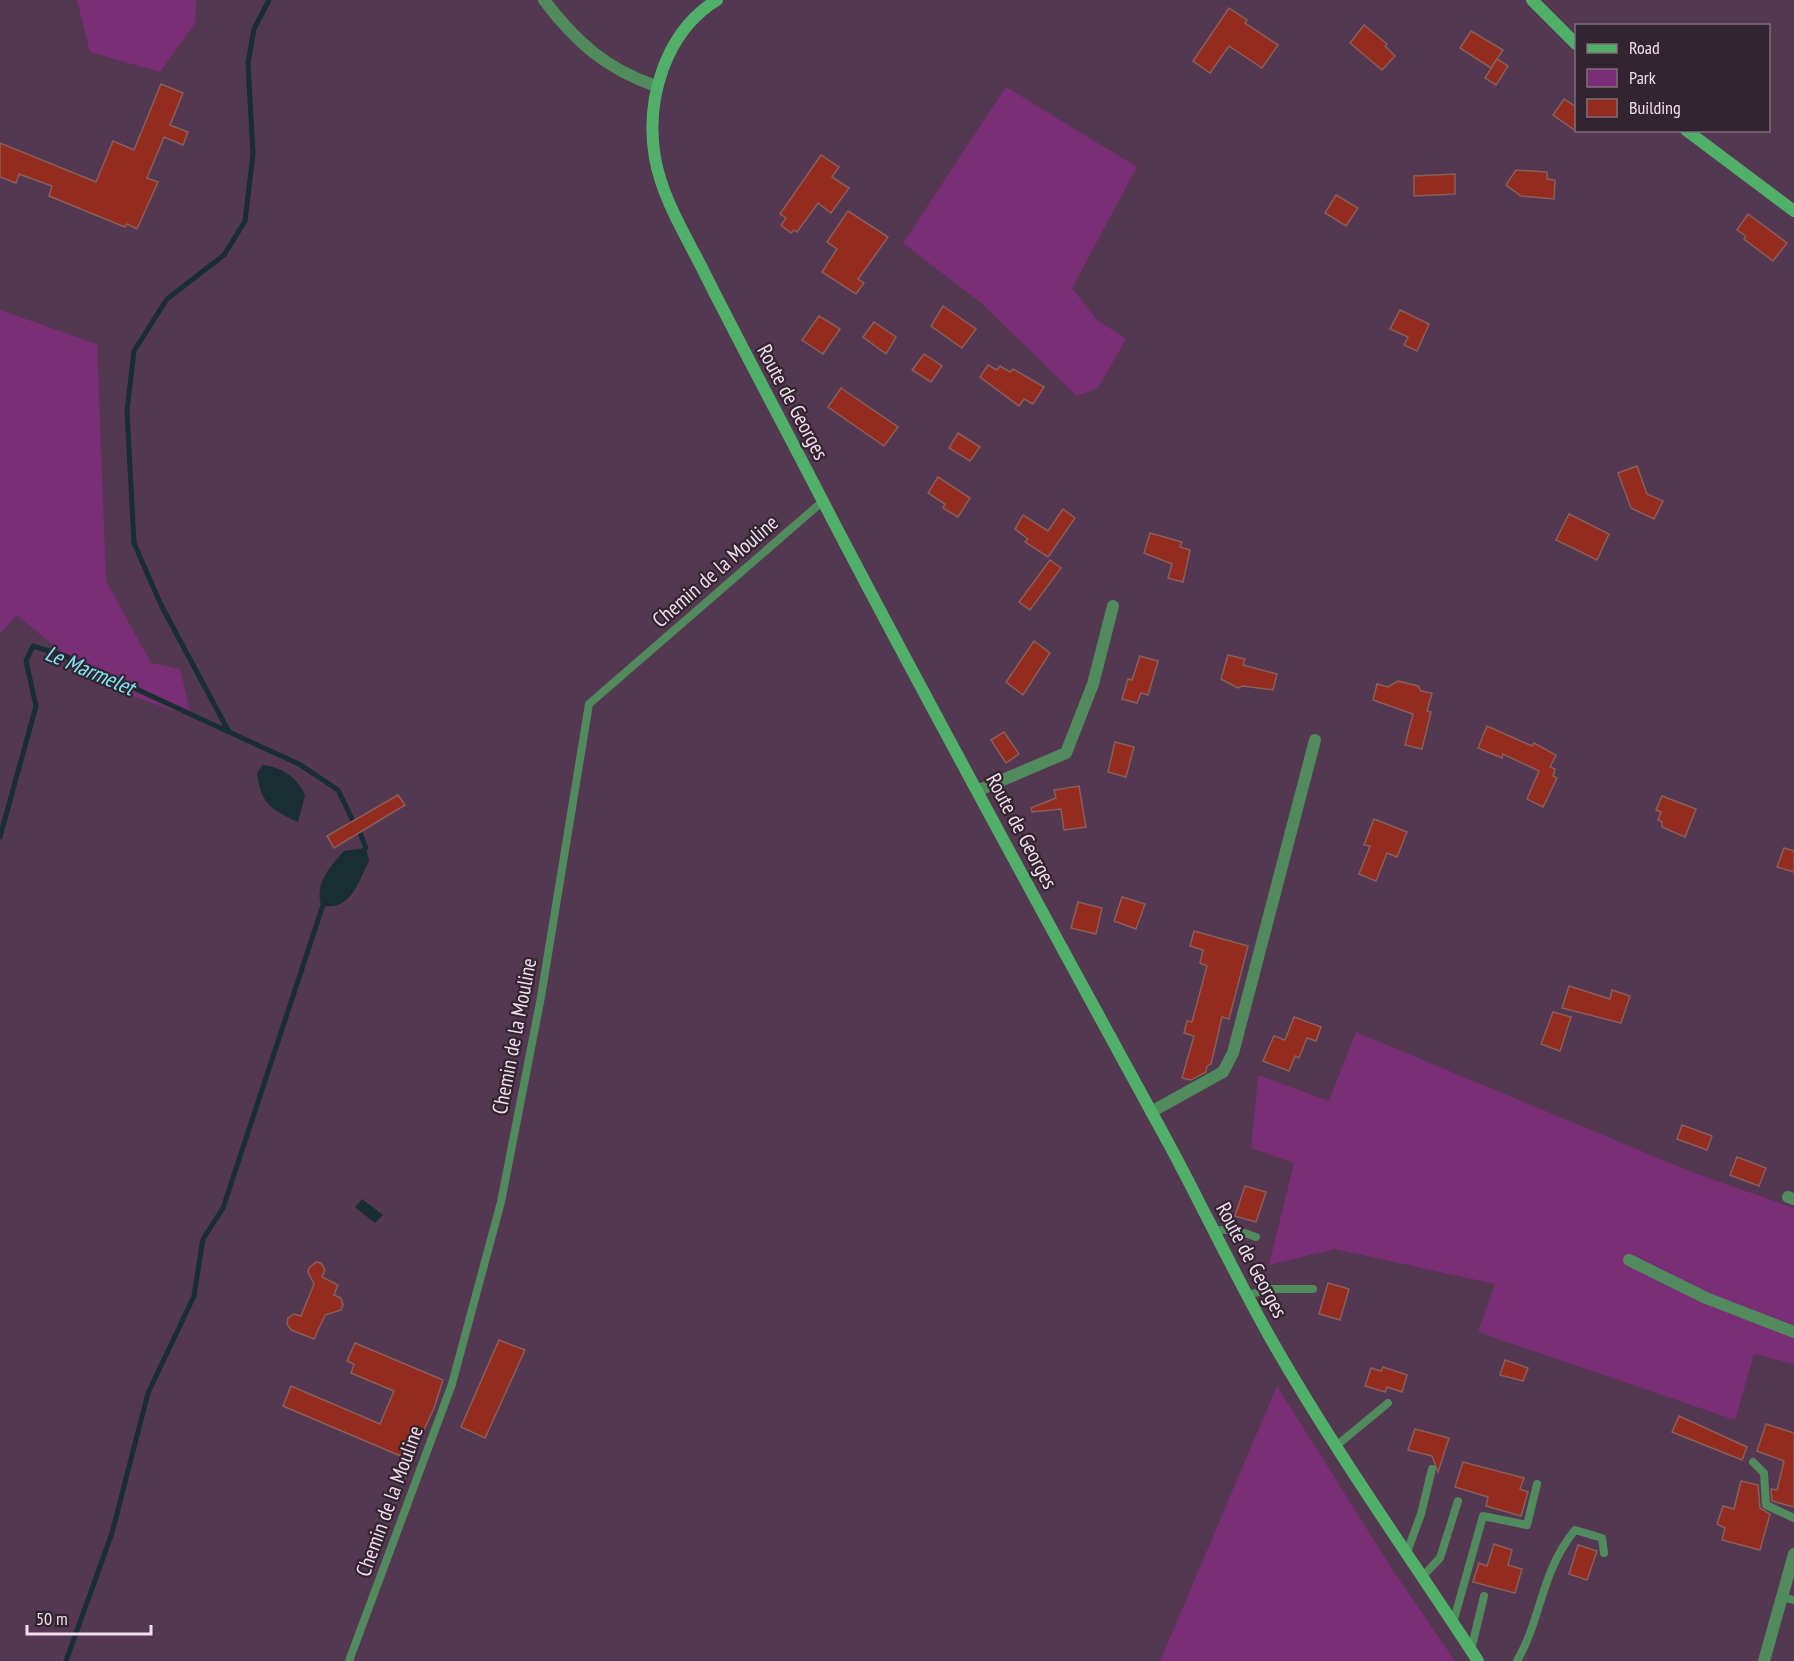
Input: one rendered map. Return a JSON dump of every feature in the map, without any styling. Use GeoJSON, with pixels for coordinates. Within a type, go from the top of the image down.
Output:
{"type":"FeatureCollection","features":[{"type":"Feature","properties":{"kind":"street"},"geometry":{"type":"LineString","coordinates":[[544,0],[569,32],[594,54],[626,75],[656,86]]}},
{"type":"Feature","properties":{"kind":"street","name":"Route de Georges"},"geometry":{"type":"LineString","coordinates":[[717,0],[698,11],[671,51],[656,86],[651,129],[656,164],[669,200],[746,356],[1152,1112],[1267,1332],[1336,1446],[1478,1661]]}},
{"type":"Feature","properties":{"kind":"street"},"geometry":{"type":"LineString","coordinates":[[1532,0],[1575,43]]}},
{"type":"Feature","properties":{"kind":"street"},"geometry":{"type":"LineString","coordinates":[[1689,132],[1794,211]]}},
{"type":"Feature","properties":{"kind":"street"},"geometry":{"type":"LineString","coordinates":[[979,790],[1066,753],[1093,684],[1113,606]]}},
{"type":"Feature","properties":{"kind":"street"},"geometry":{"type":"LineString","coordinates":[[1152,1112],[1223,1072],[1233,1053],[1315,740]]}},
{"type":"Feature","properties":{"kind":"street"},"geometry":{"type":"LineString","coordinates":[[1629,1260],[1706,1298],[1794,1332]]}},
{"type":"Feature","properties":{"kind":"street"},"geometry":{"type":"LineString","coordinates":[[1764,1661],[1788,1598],[1794,1554]]}},
{"type":"Feature","properties":{"kind":"lane","name":"Chemin de la Mouline"},"geometry":{"type":"LineString","coordinates":[[349,1661],[452,1384],[501,1202],[541,997],[588,704],[823,501]]}},
{"type":"Feature","properties":{"kind":"lane"},"geometry":{"type":"LineString","coordinates":[[1214,1230],[1236,1230],[1256,1237]]}},
{"type":"Feature","properties":{"kind":"lane"},"geometry":{"type":"LineString","coordinates":[[1248,1295],[1270,1289],[1312,1289]]}},
{"type":"Feature","properties":{"kind":"lane"},"geometry":{"type":"LineString","coordinates":[[1336,1446],[1388,1403]]}},
{"type":"Feature","properties":{"kind":"lane"},"geometry":{"type":"LineString","coordinates":[[1753,1462],[1764,1473],[1766,1505],[1794,1518]]}},
{"type":"Feature","properties":{"kind":"lane"},"geometry":{"type":"LineString","coordinates":[[1407,1552],[1421,1514],[1432,1468]]}},
{"type":"Feature","properties":{"kind":"lane"},"geometry":{"type":"LineString","coordinates":[[1453,1623],[1483,1516],[1527,1525],[1537,1484]]}},
{"type":"Feature","properties":{"kind":"lane"},"geometry":{"type":"LineString","coordinates":[[1423,1576],[1440,1558],[1458,1502]]}},
{"type":"Feature","properties":{"kind":"lane"},"geometry":{"type":"LineString","coordinates":[[1517,1661],[1548,1574],[1561,1547],[1575,1530],[1602,1538],[1604,1553]]}},
{"type":"Feature","properties":{"kind":"lane"},"geometry":{"type":"LineString","coordinates":[[1471,1650],[1484,1596]]}},
{"type":"Feature","properties":{"kind":"green space"},"geometry":{"type":"Polygon","coordinates":[[[77,0],[196,0],[195,23],[160,72],[90,52],[77,0]]]}},
{"type":"Feature","properties":{"kind":"green space"},"geometry":{"type":"Polygon","coordinates":[[[1006,87],[1137,167],[1072,288],[1096,319],[1126,339],[1098,388],[1077,396],[981,303],[903,243],[1006,87]]]}},
{"type":"Feature","properties":{"kind":"green space"},"geometry":{"type":"Polygon","coordinates":[[[0,310],[97,344],[106,581],[151,663],[180,669],[191,716],[102,686],[17,615],[0,634],[0,310]]]}},
{"type":"Feature","properties":{"kind":"green space"},"geometry":{"type":"Polygon","coordinates":[[[1356,1032],[1694,1173],[1794,1208],[1794,1364],[1754,1354],[1735,1420],[1478,1332],[1495,1284],[1335,1249],[1269,1265],[1294,1163],[1251,1148],[1258,1075],[1329,1101],[1356,1032]]]}},
{"type":"Feature","properties":{"kind":"green space"},"geometry":{"type":"Polygon","coordinates":[[[1277,1386],[1392,1569],[1455,1661],[1160,1661],[1277,1386]]]}},
{"type":"Feature","properties":{"kind":"shaded area"},"geometry":{"type":"Polygon","coordinates":[[[263,765],[277,768],[293,778],[305,795],[298,822],[274,809],[264,799],[257,773],[263,765]]]}},
{"type":"Feature","properties":{"kind":"shaded area"},"geometry":{"type":"Polygon","coordinates":[[[366,848],[369,861],[352,894],[339,904],[321,905],[322,882],[334,863],[344,851],[366,848]]]}},
{"type":"Feature","properties":{"kind":"shaded area"},"geometry":{"type":"Polygon","coordinates":[[[362,1199],[383,1215],[375,1223],[355,1207],[362,1199]]]}},
{"type":"Feature","properties":{"kind":"building"},"geometry":{"type":"Polygon","coordinates":[[[1229,8],[1247,20],[1245,23],[1278,45],[1262,68],[1229,46],[1210,73],[1193,61],[1229,8]]]}},
{"type":"Feature","properties":{"kind":"building"},"geometry":{"type":"Polygon","coordinates":[[[1364,25],[1387,44],[1385,46],[1395,56],[1382,70],[1350,43],[1364,25]]]}},
{"type":"Feature","properties":{"kind":"building"},"geometry":{"type":"Polygon","coordinates":[[[1471,31],[1503,50],[1491,68],[1460,48],[1471,31]]]}},
{"type":"Feature","properties":{"kind":"building"},"geometry":{"type":"Polygon","coordinates":[[[1497,59],[1508,66],[1496,85],[1485,78],[1497,59]]]}},
{"type":"Feature","properties":{"kind":"building"},"geometry":{"type":"Polygon","coordinates":[[[161,84],[183,93],[170,125],[188,132],[183,145],[164,137],[147,178],[158,182],[137,229],[127,224],[125,227],[49,196],[52,186],[19,174],[16,183],[0,177],[0,143],[96,182],[113,141],[134,150],[161,84]]]}},
{"type":"Feature","properties":{"kind":"building"},"geometry":{"type":"Polygon","coordinates":[[[1564,99],[1575,106],[1575,130],[1553,115],[1564,99]]]}},
{"type":"Feature","properties":{"kind":"building"},"geometry":{"type":"Polygon","coordinates":[[[821,155],[839,167],[832,177],[849,188],[831,213],[818,203],[797,232],[794,230],[791,233],[781,225],[786,218],[780,214],[821,155]]]}},
{"type":"Feature","properties":{"kind":"building"},"geometry":{"type":"Polygon","coordinates":[[[1516,170],[1547,172],[1547,179],[1555,180],[1554,199],[1521,196],[1506,185],[1516,170]]]}},
{"type":"Feature","properties":{"kind":"building"},"geometry":{"type":"Polygon","coordinates":[[[1455,174],[1455,194],[1414,196],[1414,176],[1455,174]]]}},
{"type":"Feature","properties":{"kind":"building"},"geometry":{"type":"Polygon","coordinates":[[[1336,195],[1358,208],[1346,226],[1325,213],[1336,195]]]}},
{"type":"Feature","properties":{"kind":"building"},"geometry":{"type":"Polygon","coordinates":[[[848,211],[888,237],[858,279],[864,283],[856,294],[822,272],[837,249],[827,242],[848,211]]]}},
{"type":"Feature","properties":{"kind":"building"},"geometry":{"type":"Polygon","coordinates":[[[1748,214],[1787,243],[1773,261],[1744,239],[1746,236],[1737,230],[1748,214]]]}},
{"type":"Feature","properties":{"kind":"building"},"geometry":{"type":"Polygon","coordinates":[[[943,306],[976,329],[962,348],[931,326],[943,306]]]}},
{"type":"Feature","properties":{"kind":"building"},"geometry":{"type":"Polygon","coordinates":[[[1400,310],[1429,324],[1417,351],[1404,345],[1408,337],[1390,329],[1400,310]]]}},
{"type":"Feature","properties":{"kind":"building"},"geometry":{"type":"Polygon","coordinates":[[[819,316],[840,329],[823,354],[802,340],[819,316]]]}},
{"type":"Feature","properties":{"kind":"building"},"geometry":{"type":"Polygon","coordinates":[[[874,322],[896,337],[886,354],[863,337],[874,322]]]}},
{"type":"Feature","properties":{"kind":"building"},"geometry":{"type":"Polygon","coordinates":[[[924,354],[942,366],[931,382],[912,370],[924,354]]]}},
{"type":"Feature","properties":{"kind":"building"},"geometry":{"type":"Polygon","coordinates":[[[988,365],[997,370],[1000,366],[1010,372],[1013,369],[1044,387],[1033,404],[1024,399],[1019,406],[980,377],[988,365]]]}},
{"type":"Feature","properties":{"kind":"building"},"geometry":{"type":"Polygon","coordinates":[[[841,388],[898,427],[884,446],[828,407],[841,388]]]}},
{"type":"Feature","properties":{"kind":"building"},"geometry":{"type":"Polygon","coordinates":[[[958,433],[980,447],[970,461],[949,448],[958,433]]]}},
{"type":"Feature","properties":{"kind":"building"},"geometry":{"type":"Polygon","coordinates":[[[1637,466],[1647,494],[1663,501],[1654,519],[1631,508],[1618,473],[1637,466]]]}},
{"type":"Feature","properties":{"kind":"building"},"geometry":{"type":"Polygon","coordinates":[[[938,477],[970,498],[958,517],[943,508],[945,504],[928,493],[938,477]]]}},
{"type":"Feature","properties":{"kind":"building"},"geometry":{"type":"Polygon","coordinates":[[[1063,509],[1075,518],[1048,557],[1025,542],[1028,539],[1015,529],[1023,515],[1048,531],[1063,509]]]}},
{"type":"Feature","properties":{"kind":"building"},"geometry":{"type":"Polygon","coordinates":[[[1569,514],[1609,534],[1597,560],[1556,540],[1569,514]]]}},
{"type":"Feature","properties":{"kind":"building"},"geometry":{"type":"Polygon","coordinates":[[[1150,533],[1182,542],[1180,547],[1190,550],[1183,582],[1168,578],[1172,564],[1144,553],[1150,533]]]}},
{"type":"Feature","properties":{"kind":"building"},"geometry":{"type":"Polygon","coordinates":[[[1050,560],[1061,568],[1030,610],[1019,602],[1050,560]]]}},
{"type":"Feature","properties":{"kind":"building"},"geometry":{"type":"Polygon","coordinates":[[[1034,641],[1050,653],[1023,695],[1006,682],[1034,641]]]}},
{"type":"Feature","properties":{"kind":"building"},"geometry":{"type":"Polygon","coordinates":[[[1228,655],[1245,659],[1243,665],[1277,674],[1273,690],[1243,686],[1238,688],[1221,679],[1228,655]]]}},
{"type":"Feature","properties":{"kind":"building"},"geometry":{"type":"Polygon","coordinates":[[[1140,656],[1158,661],[1148,695],[1141,693],[1137,703],[1122,699],[1128,679],[1132,680],[1140,656]]]}},
{"type":"Feature","properties":{"kind":"building"},"geometry":{"type":"Polygon","coordinates":[[[1398,681],[1418,686],[1421,691],[1432,693],[1427,711],[1431,712],[1422,749],[1405,745],[1413,714],[1373,700],[1377,684],[1388,687],[1398,681]]]}},
{"type":"Feature","properties":{"kind":"building"},"geometry":{"type":"Polygon","coordinates":[[[1487,726],[1532,746],[1534,743],[1556,755],[1550,767],[1555,769],[1553,776],[1557,778],[1543,807],[1527,799],[1539,771],[1503,754],[1502,758],[1478,748],[1487,726]]]}},
{"type":"Feature","properties":{"kind":"building"},"geometry":{"type":"Polygon","coordinates":[[[1004,732],[1019,754],[1006,763],[991,740],[1004,732]]]}},
{"type":"Feature","properties":{"kind":"building"},"geometry":{"type":"Polygon","coordinates":[[[1115,742],[1134,747],[1126,777],[1108,772],[1115,742]]]}},
{"type":"Feature","properties":{"kind":"building"},"geometry":{"type":"Polygon","coordinates":[[[1079,786],[1086,827],[1064,830],[1061,809],[1032,812],[1031,808],[1056,798],[1054,790],[1079,786]]]}},
{"type":"Feature","properties":{"kind":"building"},"geometry":{"type":"Polygon","coordinates":[[[398,795],[405,805],[334,848],[327,836],[398,795]]]}},
{"type":"Feature","properties":{"kind":"building"},"geometry":{"type":"Polygon","coordinates":[[[1662,796],[1696,809],[1685,837],[1662,827],[1662,822],[1658,820],[1661,812],[1656,810],[1662,796]]]}},
{"type":"Feature","properties":{"kind":"building"},"geometry":{"type":"Polygon","coordinates":[[[1374,819],[1407,832],[1397,857],[1387,853],[1376,881],[1359,874],[1370,846],[1364,845],[1374,819]]]}},
{"type":"Feature","properties":{"kind":"building"},"geometry":{"type":"Polygon","coordinates":[[[1784,848],[1794,851],[1794,872],[1777,867],[1784,848]]]}},
{"type":"Feature","properties":{"kind":"building"},"geometry":{"type":"Polygon","coordinates":[[[1122,897],[1145,904],[1136,929],[1114,921],[1122,897]]]}},
{"type":"Feature","properties":{"kind":"building"},"geometry":{"type":"Polygon","coordinates":[[[1078,902],[1102,908],[1096,934],[1071,928],[1078,902]]]}},
{"type":"Feature","properties":{"kind":"building"},"geometry":{"type":"Polygon","coordinates":[[[1194,931],[1248,946],[1229,1019],[1222,1017],[1211,1064],[1207,1066],[1206,1072],[1191,1080],[1182,1078],[1194,1036],[1184,1033],[1187,1021],[1192,1022],[1207,966],[1200,963],[1203,950],[1190,946],[1194,931]]]}},
{"type":"Feature","properties":{"kind":"building"},"geometry":{"type":"Polygon","coordinates":[[[1569,986],[1610,999],[1612,990],[1630,996],[1621,1023],[1562,1008],[1569,986]]]}},
{"type":"Feature","properties":{"kind":"building"},"geometry":{"type":"Polygon","coordinates":[[[1553,1012],[1571,1017],[1560,1051],[1541,1044],[1553,1012]]]}},
{"type":"Feature","properties":{"kind":"building"},"geometry":{"type":"Polygon","coordinates":[[[1294,1017],[1321,1027],[1316,1041],[1307,1038],[1299,1058],[1295,1056],[1289,1071],[1263,1061],[1274,1036],[1285,1040],[1294,1017]]]}},
{"type":"Feature","properties":{"kind":"building"},"geometry":{"type":"Polygon","coordinates":[[[1682,1125],[1712,1136],[1707,1150],[1677,1139],[1682,1125]]]}},
{"type":"Feature","properties":{"kind":"building"},"geometry":{"type":"Polygon","coordinates":[[[1737,1157],[1766,1168],[1759,1186],[1730,1175],[1737,1157]]]}},
{"type":"Feature","properties":{"kind":"building"},"geometry":{"type":"Polygon","coordinates":[[[1245,1186],[1266,1192],[1256,1222],[1235,1216],[1245,1186]]]}},
{"type":"Feature","properties":{"kind":"building"},"geometry":{"type":"Polygon","coordinates":[[[316,1262],[321,1263],[325,1270],[322,1277],[338,1285],[334,1295],[341,1298],[343,1305],[341,1310],[325,1315],[314,1339],[291,1330],[287,1324],[288,1318],[294,1314],[301,1316],[314,1284],[308,1272],[309,1268],[316,1262]]]}},
{"type":"Feature","properties":{"kind":"building"},"geometry":{"type":"Polygon","coordinates":[[[1328,1283],[1349,1289],[1340,1320],[1319,1314],[1328,1283]]]}},
{"type":"Feature","properties":{"kind":"building"},"geometry":{"type":"Polygon","coordinates":[[[499,1340],[525,1350],[485,1438],[461,1427],[499,1340]]]}},
{"type":"Feature","properties":{"kind":"building"},"geometry":{"type":"Polygon","coordinates":[[[355,1343],[443,1380],[434,1408],[410,1460],[283,1406],[291,1386],[380,1424],[394,1391],[351,1373],[354,1364],[347,1361],[355,1343]]]}},
{"type":"Feature","properties":{"kind":"building"},"geometry":{"type":"Polygon","coordinates":[[[1505,1360],[1528,1368],[1523,1381],[1500,1375],[1505,1360]]]}},
{"type":"Feature","properties":{"kind":"building"},"geometry":{"type":"Polygon","coordinates":[[[1383,1367],[1407,1375],[1402,1392],[1387,1387],[1385,1392],[1365,1386],[1371,1368],[1381,1371],[1383,1367]]]}},
{"type":"Feature","properties":{"kind":"building"},"geometry":{"type":"Polygon","coordinates":[[[1679,1416],[1747,1447],[1742,1460],[1672,1432],[1679,1416]]]}},
{"type":"Feature","properties":{"kind":"building"},"geometry":{"type":"Polygon","coordinates":[[[1766,1424],[1794,1433],[1794,1507],[1772,1501],[1771,1489],[1777,1490],[1784,1461],[1757,1451],[1766,1424]]]}},
{"type":"Feature","properties":{"kind":"building"},"geometry":{"type":"Polygon","coordinates":[[[1415,1429],[1449,1438],[1438,1472],[1432,1456],[1408,1450],[1415,1429]]]}},
{"type":"Feature","properties":{"kind":"building"},"geometry":{"type":"Polygon","coordinates":[[[1463,1462],[1524,1478],[1520,1489],[1528,1492],[1521,1516],[1486,1506],[1488,1497],[1455,1487],[1463,1462]]]}},
{"type":"Feature","properties":{"kind":"building"},"geometry":{"type":"Polygon","coordinates":[[[1741,1481],[1758,1485],[1760,1508],[1770,1514],[1760,1550],[1722,1540],[1725,1528],[1717,1524],[1723,1506],[1734,1509],[1741,1481]]]}},
{"type":"Feature","properties":{"kind":"building"},"geometry":{"type":"Polygon","coordinates":[[[1494,1544],[1512,1550],[1508,1565],[1522,1569],[1515,1593],[1473,1582],[1479,1563],[1487,1566],[1494,1544]]]}},
{"type":"Feature","properties":{"kind":"building"},"geometry":{"type":"Polygon","coordinates":[[[1578,1545],[1597,1551],[1587,1580],[1569,1574],[1578,1545]]]}},
{"type":"Feature","properties":{"kind":"waterway"},"geometry":{"type":"LineString","coordinates":[[269,0],[254,29],[248,63],[253,154],[245,221],[224,255],[167,299],[134,351],[127,411],[134,543],[161,605],[229,732],[299,764],[338,790],[353,821]]}},
{"type":"Feature","properties":{"kind":"waterway","name":"Le Marmelet"},"geometry":{"type":"LineString","coordinates":[[0,837],[36,706],[26,661],[33,646],[65,656],[229,732]]}},
{"type":"Feature","properties":{"kind":"waterway"},"geometry":{"type":"LineString","coordinates":[[360,833],[366,848],[363,852]]}},
{"type":"Feature","properties":{"kind":"waterway"},"geometry":{"type":"LineString","coordinates":[[66,1661],[112,1533],[148,1393],[194,1296],[203,1239],[223,1208],[324,902]]}}]}
